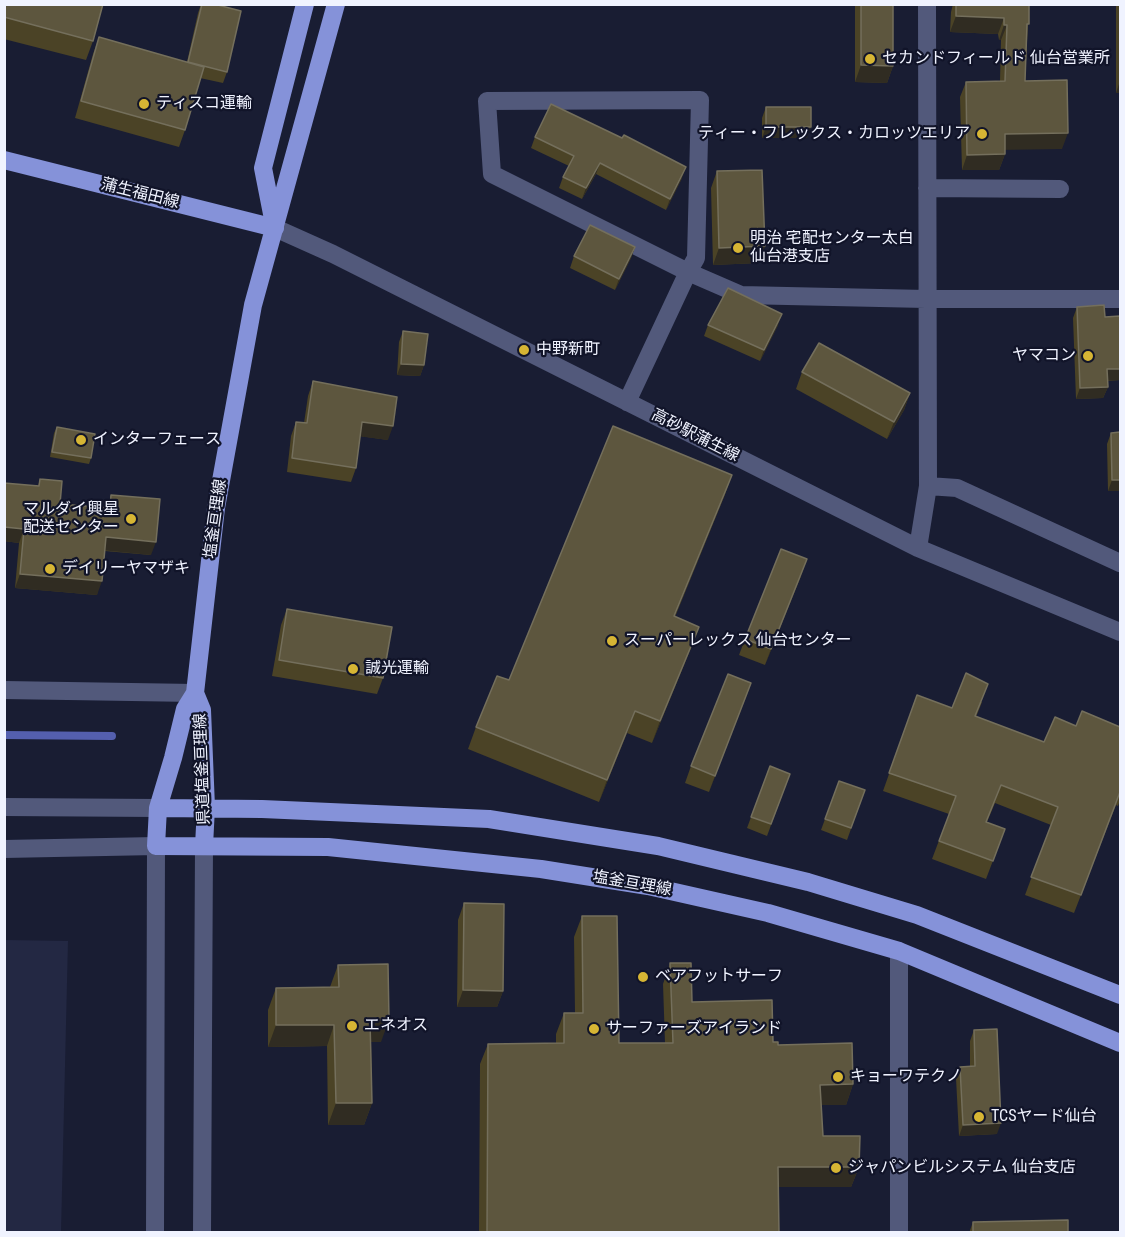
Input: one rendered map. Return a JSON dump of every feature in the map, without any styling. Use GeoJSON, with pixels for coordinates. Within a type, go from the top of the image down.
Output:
{"type":"FeatureCollection","features":[{"type":"Feature","properties":{"kind":"main road","name":"塩釜亘理線"},"geometry":{"type":"LineString","coordinates":[[275,228],[263,168],[305,4]]}},
{"type":"Feature","properties":{"kind":"main road"},"geometry":{"type":"LineString","coordinates":[[298,34],[312,21],[317,4]]}},
{"type":"Feature","properties":{"kind":"main road","name":"塩釜亘理線"},"geometry":{"type":"LineString","coordinates":[[195,693],[216,508],[253,305],[336,4]]}},
{"type":"Feature","properties":{"kind":"main road","name":"蒲生福田線"},"geometry":{"type":"LineString","coordinates":[[4,160],[275,228]]}},
{"type":"Feature","properties":{"kind":"main road","name":"県道塩釜亘理線"},"geometry":{"type":"LineString","coordinates":[[195,693],[194,709],[204,759],[206,807],[204,846]]}},
{"type":"Feature","properties":{"kind":"main road"},"geometry":{"type":"LineString","coordinates":[[156,846],[158,808],[173,758],[194,709]]}},
{"type":"Feature","properties":{"kind":"main road"},"geometry":{"type":"LineString","coordinates":[[158,808],[206,807],[489,819],[658,846],[808,882],[917,915],[1120,995]]}},
{"type":"Feature","properties":{"kind":"main road","name":"塩釜亘理線"},"geometry":{"type":"LineString","coordinates":[[156,846],[328,847],[541,868],[648,886],[768,913],[899,951],[1120,1043]]}},
{"type":"Feature","properties":{"kind":"street"},"geometry":{"type":"LineString","coordinates":[[918,548],[928,486],[927,4]]}},
{"type":"Feature","properties":{"kind":"street"},"geometry":{"type":"LineString","coordinates":[[627,402],[688,273],[696,258],[700,100],[487,101],[492,174],[688,273],[741,295],[926,299],[1120,299]]}},
{"type":"Feature","properties":{"kind":"street"},"geometry":{"type":"LineString","coordinates":[[927,188],[1060,189]]}},
{"type":"Feature","properties":{"kind":"street","name":"高砂駅蒲生線"},"geometry":{"type":"LineString","coordinates":[[275,228],[333,254],[918,548],[1120,632]]}},
{"type":"Feature","properties":{"kind":"street"},"geometry":{"type":"LineString","coordinates":[[928,486],[957,488],[1120,563]]}},
{"type":"Feature","properties":{"kind":"street"},"geometry":{"type":"LineString","coordinates":[[4,690],[195,693]]}},
{"type":"Feature","properties":{"kind":"street"},"geometry":{"type":"LineString","coordinates":[[4,807],[158,808]]}},
{"type":"Feature","properties":{"kind":"street"},"geometry":{"type":"LineString","coordinates":[[4,849],[156,846],[155,1233]]}},
{"type":"Feature","properties":{"kind":"street"},"geometry":{"type":"LineString","coordinates":[[202,1233],[204,846]]}},
{"type":"Feature","properties":{"kind":"street"},"geometry":{"type":"LineString","coordinates":[[898,1233],[899,951]]}},
{"type":"Feature","properties":{"kind":"shaded area"},"geometry":{"type":"Polygon","coordinates":[[[5,940],[68,941],[61,1232],[5,1232],[5,940]]]}},
{"type":"Feature","properties":{"kind":"building"},"geometry":{"type":"Polygon","coordinates":[[[4,4],[103,4],[93,41],[4,17],[4,4]]]}},
{"type":"Feature","properties":{"kind":"building"},"geometry":{"type":"Polygon","coordinates":[[[202,4],[214,4],[241,11],[227,72],[188,62],[202,4]]]}},
{"type":"Feature","properties":{"kind":"building"},"geometry":{"type":"Polygon","coordinates":[[[861,4],[893,4],[893,66],[861,65],[861,4]]]}},
{"type":"Feature","properties":{"kind":"building"},"geometry":{"type":"Polygon","coordinates":[[[956,4],[1029,4],[1025,81],[1067,80],[1068,133],[1005,134],[1005,154],[967,155],[966,82],[1005,81],[1007,25],[1004,25],[1004,18],[956,16],[956,4]]]}},
{"type":"Feature","properties":{"kind":"building"},"geometry":{"type":"Polygon","coordinates":[[[99,37],[204,67],[185,130],[81,101],[99,37]]]}},
{"type":"Feature","properties":{"kind":"building"},"geometry":{"type":"Polygon","coordinates":[[[551,104],[622,138],[624,135],[686,167],[670,199],[600,163],[586,188],[563,177],[574,156],[535,137],[551,104]]]}},
{"type":"Feature","properties":{"kind":"building"},"geometry":{"type":"Polygon","coordinates":[[[766,107],[811,107],[811,127],[766,127],[766,107]]]}},
{"type":"Feature","properties":{"kind":"building"},"geometry":{"type":"Polygon","coordinates":[[[762,170],[765,246],[719,248],[717,171],[762,170]]]}},
{"type":"Feature","properties":{"kind":"building"},"geometry":{"type":"Polygon","coordinates":[[[590,225],[635,247],[619,279],[574,256],[590,225]]]}},
{"type":"Feature","properties":{"kind":"building"},"geometry":{"type":"Polygon","coordinates":[[[728,288],[782,314],[764,350],[708,325],[728,288]]]}},
{"type":"Feature","properties":{"kind":"building"},"geometry":{"type":"Polygon","coordinates":[[[1104,305],[1105,317],[1120,316],[1120,369],[1107,369],[1108,387],[1080,388],[1077,307],[1104,305]]]}},
{"type":"Feature","properties":{"kind":"building"},"geometry":{"type":"Polygon","coordinates":[[[403,331],[428,334],[424,365],[401,364],[403,331]]]}},
{"type":"Feature","properties":{"kind":"building"},"geometry":{"type":"Polygon","coordinates":[[[819,343],[910,393],[894,422],[802,372],[819,343]]]}},
{"type":"Feature","properties":{"kind":"building"},"geometry":{"type":"Polygon","coordinates":[[[313,381],[397,397],[393,426],[362,422],[356,468],[292,458],[296,422],[307,423],[313,381]]]}},
{"type":"Feature","properties":{"kind":"building"},"geometry":{"type":"Polygon","coordinates":[[[613,426],[732,475],[674,616],[699,627],[660,721],[635,711],[607,780],[476,727],[497,676],[509,680],[613,426]]]}},
{"type":"Feature","properties":{"kind":"building"},"geometry":{"type":"Polygon","coordinates":[[[57,427],[95,434],[91,458],[52,452],[57,427]]]}},
{"type":"Feature","properties":{"kind":"building"},"geometry":{"type":"Polygon","coordinates":[[[1120,432],[1120,480],[1112,480],[1111,433],[1120,432]]]}},
{"type":"Feature","properties":{"kind":"building"},"geometry":{"type":"Polygon","coordinates":[[[40,479],[62,481],[60,504],[110,508],[111,495],[160,499],[156,542],[106,537],[102,581],[20,574],[24,529],[4,527],[4,483],[39,486],[40,479]]]}},
{"type":"Feature","properties":{"kind":"building"},"geometry":{"type":"Polygon","coordinates":[[[781,549],[807,559],[771,649],[745,639],[781,549]]]}},
{"type":"Feature","properties":{"kind":"building"},"geometry":{"type":"Polygon","coordinates":[[[287,609],[392,627],[383,678],[279,660],[287,609]]]}},
{"type":"Feature","properties":{"kind":"building"},"geometry":{"type":"Polygon","coordinates":[[[966,673],[988,684],[975,716],[1044,742],[1055,717],[1076,726],[1082,711],[1120,727],[1120,792],[1081,895],[1031,877],[1058,807],[1001,785],[986,822],[1005,829],[993,861],[939,841],[956,796],[889,773],[917,695],[952,708],[966,673]]]}},
{"type":"Feature","properties":{"kind":"building"},"geometry":{"type":"Polygon","coordinates":[[[728,674],[751,683],[715,776],[691,766],[728,674]]]}},
{"type":"Feature","properties":{"kind":"building"},"geometry":{"type":"Polygon","coordinates":[[[770,766],[790,774],[771,824],[751,817],[770,766]]]}},
{"type":"Feature","properties":{"kind":"building"},"geometry":{"type":"Polygon","coordinates":[[[839,781],[865,790],[851,828],[825,819],[839,781]]]}},
{"type":"Feature","properties":{"kind":"building"},"geometry":{"type":"Polygon","coordinates":[[[464,903],[504,904],[503,991],[463,990],[464,903]]]}},
{"type":"Feature","properties":{"kind":"building"},"geometry":{"type":"Polygon","coordinates":[[[582,916],[617,916],[619,1043],[673,1043],[670,963],[691,963],[692,1002],[772,1000],[773,1042],[778,1042],[778,1045],[852,1043],[853,1084],[820,1085],[823,1136],[860,1136],[859,1167],[778,1167],[779,1233],[487,1233],[488,1044],[564,1043],[564,1013],[583,1013],[582,916]]]}},
{"type":"Feature","properties":{"kind":"building"},"geometry":{"type":"Polygon","coordinates":[[[388,964],[389,1020],[370,1020],[372,1103],[336,1103],[334,1025],[276,1025],[276,988],[339,987],[338,965],[388,964]]]}},
{"type":"Feature","properties":{"kind":"building"},"geometry":{"type":"Polygon","coordinates":[[[997,1029],[1001,1123],[963,1125],[960,1067],[975,1066],[974,1030],[997,1029]]]}},
{"type":"Feature","properties":{"kind":"building"},"geometry":{"type":"Polygon","coordinates":[[[1068,1220],[1068,1233],[973,1233],[973,1222],[1068,1220]]]}},
{"type":"Feature","properties":{"kind":"waterway"},"geometry":{"type":"LineString","coordinates":[[4,735],[112,736]]}},
{"type":"Feature","properties":{"kind":"place","name":"セカンドフィールド 仙台営業所"},"geometry":{"type":"Point","coordinates":[870,59]}},
{"type":"Feature","properties":{"kind":"place","name":"ティスコ運輸"},"geometry":{"type":"Point","coordinates":[144,104]}},
{"type":"Feature","properties":{"kind":"place","name":"ティー・フレックス・カロッツエリア"},"geometry":{"type":"Point","coordinates":[982,134]}},
{"type":"Feature","properties":{"kind":"place","name":"明治 宅配センター太白 仙台港支店"},"geometry":{"type":"Point","coordinates":[738,248]}},
{"type":"Feature","properties":{"kind":"place","name":"中野新町"},"geometry":{"type":"Point","coordinates":[524,350]}},
{"type":"Feature","properties":{"kind":"place","name":"ヤマコン"},"geometry":{"type":"Point","coordinates":[1088,356]}},
{"type":"Feature","properties":{"kind":"place","name":"インターフェース"},"geometry":{"type":"Point","coordinates":[81,440]}},
{"type":"Feature","properties":{"kind":"place","name":"マルダイ興星 配送センター"},"geometry":{"type":"Point","coordinates":[131,519]}},
{"type":"Feature","properties":{"kind":"place","name":"デイリーヤマザキ"},"geometry":{"type":"Point","coordinates":[50,569]}},
{"type":"Feature","properties":{"kind":"place","name":"スーパーレックス 仙台センター"},"geometry":{"type":"Point","coordinates":[612,641]}},
{"type":"Feature","properties":{"kind":"place","name":"誠光運輸"},"geometry":{"type":"Point","coordinates":[353,669]}},
{"type":"Feature","properties":{"kind":"place","name":"ベアフットサーフ"},"geometry":{"type":"Point","coordinates":[643,977]}},
{"type":"Feature","properties":{"kind":"place","name":"エネオス"},"geometry":{"type":"Point","coordinates":[352,1026]}},
{"type":"Feature","properties":{"kind":"place","name":"サーファーズアイランド"},"geometry":{"type":"Point","coordinates":[594,1029]}},
{"type":"Feature","properties":{"kind":"place","name":"キョーワテクノ"},"geometry":{"type":"Point","coordinates":[838,1077]}},
{"type":"Feature","properties":{"kind":"place","name":"TCSヤード仙台"},"geometry":{"type":"Point","coordinates":[979,1117]}},
{"type":"Feature","properties":{"kind":"place","name":"ジャパンビルシステム 仙台支店"},"geometry":{"type":"Point","coordinates":[836,1168]}}]}
